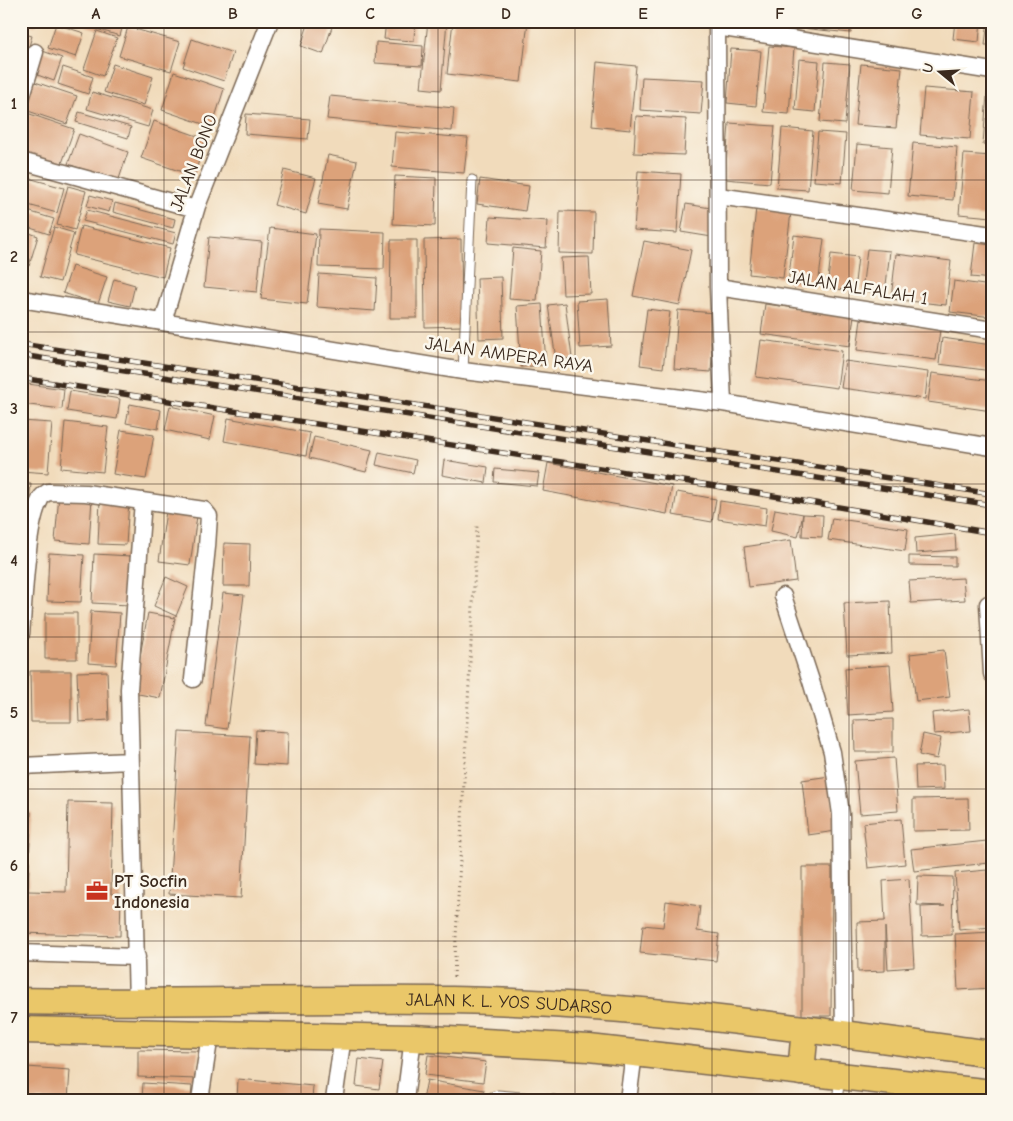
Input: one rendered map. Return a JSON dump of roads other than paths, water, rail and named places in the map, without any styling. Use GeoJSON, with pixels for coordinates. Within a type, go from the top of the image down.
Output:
{"type":"FeatureCollection","features":[{"type":"Feature","properties":{"kind":"main road","name":"JALAN K. L. YOS SUDARSO"},"geometry":{"type":"LineString","coordinates":[[21,1001],[137,1003],[453,1000],[617,1009],[805,1029],[992,1054]]}},
{"type":"Feature","properties":{"kind":"main road"},"geometry":{"type":"LineString","coordinates":[[210,1035],[212,1002]]}},
{"type":"Feature","properties":{"kind":"main road"},"geometry":{"type":"LineString","coordinates":[[135,1033],[137,1003]]}},
{"type":"Feature","properties":{"kind":"main road"},"geometry":{"type":"LineString","coordinates":[[801,1072],[805,1029]]}},
{"type":"Feature","properties":{"kind":"main road","name":"JALAN K. L. YOS SUDARSO"},"geometry":{"type":"LineString","coordinates":[[22,1033],[343,1036],[589,1048],[801,1072],[838,1088],[953,1094],[992,1093]]}},
{"type":"Feature","properties":{"kind":"main road"},"geometry":{"type":"LineString","coordinates":[[838,1088],[844,1034]]}},
{"type":"Feature","properties":{"kind":"street","name":"JALAN BONO"},"geometry":{"type":"LineString","coordinates":[[162,322],[196,209],[270,21]]}},
{"type":"Feature","properties":{"kind":"street"},"geometry":{"type":"LineString","coordinates":[[723,403],[718,287],[717,24],[992,71]]}},
{"type":"Feature","properties":{"kind":"street"},"geometry":{"type":"LineString","coordinates":[[21,99],[35,52]]}},
{"type":"Feature","properties":{"kind":"street"},"geometry":{"type":"LineString","coordinates":[[21,161],[196,209]]}},
{"type":"Feature","properties":{"kind":"street"},"geometry":{"type":"LineString","coordinates":[[718,196],[992,235]]}},
{"type":"Feature","properties":{"kind":"street","name":"JALAN ALFALAH 1"},"geometry":{"type":"LineString","coordinates":[[718,287],[992,330]]}},
{"type":"Feature","properties":{"kind":"street","name":"JALAN AMPERA RAYA"},"geometry":{"type":"LineString","coordinates":[[21,299],[463,371],[723,403],[992,447]]}},
{"type":"Feature","properties":{"kind":"street"},"geometry":{"type":"LineString","coordinates":[[21,634],[31,533],[40,499],[48,492],[86,493],[204,510],[209,516],[193,679]]}},
{"type":"Feature","properties":{"kind":"street"},"geometry":{"type":"LineString","coordinates":[[137,1003],[138,957],[128,689],[143,501]]}},
{"type":"Feature","properties":{"kind":"street"},"geometry":{"type":"LineString","coordinates":[[783,596],[812,681],[832,752],[841,814],[844,1034]]}},
{"type":"Feature","properties":{"kind":"street"},"geometry":{"type":"LineString","coordinates":[[988,604],[992,674]]}},
{"type":"Feature","properties":{"kind":"street"},"geometry":{"type":"LineString","coordinates":[[21,766],[130,761]]}},
{"type":"Feature","properties":{"kind":"street"},"geometry":{"type":"LineString","coordinates":[[21,953],[138,957]]}},
{"type":"Feature","properties":{"kind":"street"},"geometry":{"type":"LineString","coordinates":[[200,1100],[210,1035]]}},
{"type":"Feature","properties":{"kind":"street"},"geometry":{"type":"LineString","coordinates":[[334,1100],[343,1036]]}},
{"type":"Feature","properties":{"kind":"street"},"geometry":{"type":"LineString","coordinates":[[405,1100],[413,1038]]}},
{"type":"Feature","properties":{"kind":"street"},"geometry":{"type":"LineString","coordinates":[[628,1100],[634,1053]]}},
{"type":"Feature","properties":{"kind":"lane"},"geometry":{"type":"LineString","coordinates":[[463,371],[472,180]]}},
{"type":"Feature","properties":{"kind":"lane"},"geometry":{"type":"LineString","coordinates":[[490,1100],[498,1095],[554,1100]]}},
{"type":"Feature","properties":{"kind":"railway"},"geometry":{"type":"LineString","coordinates":[[21,344],[992,494]]}},
{"type":"Feature","properties":{"kind":"railway"},"geometry":{"type":"LineString","coordinates":[[21,355],[992,505]]}},
{"type":"Feature","properties":{"kind":"railway"},"geometry":{"type":"LineString","coordinates":[[21,378],[709,485],[992,533]]}},
{"type":"Feature","properties":{"kind":"place","name":"PT Socfin Indonesia"},"geometry":{"type":"Point","coordinates":[97,891]}}]}
